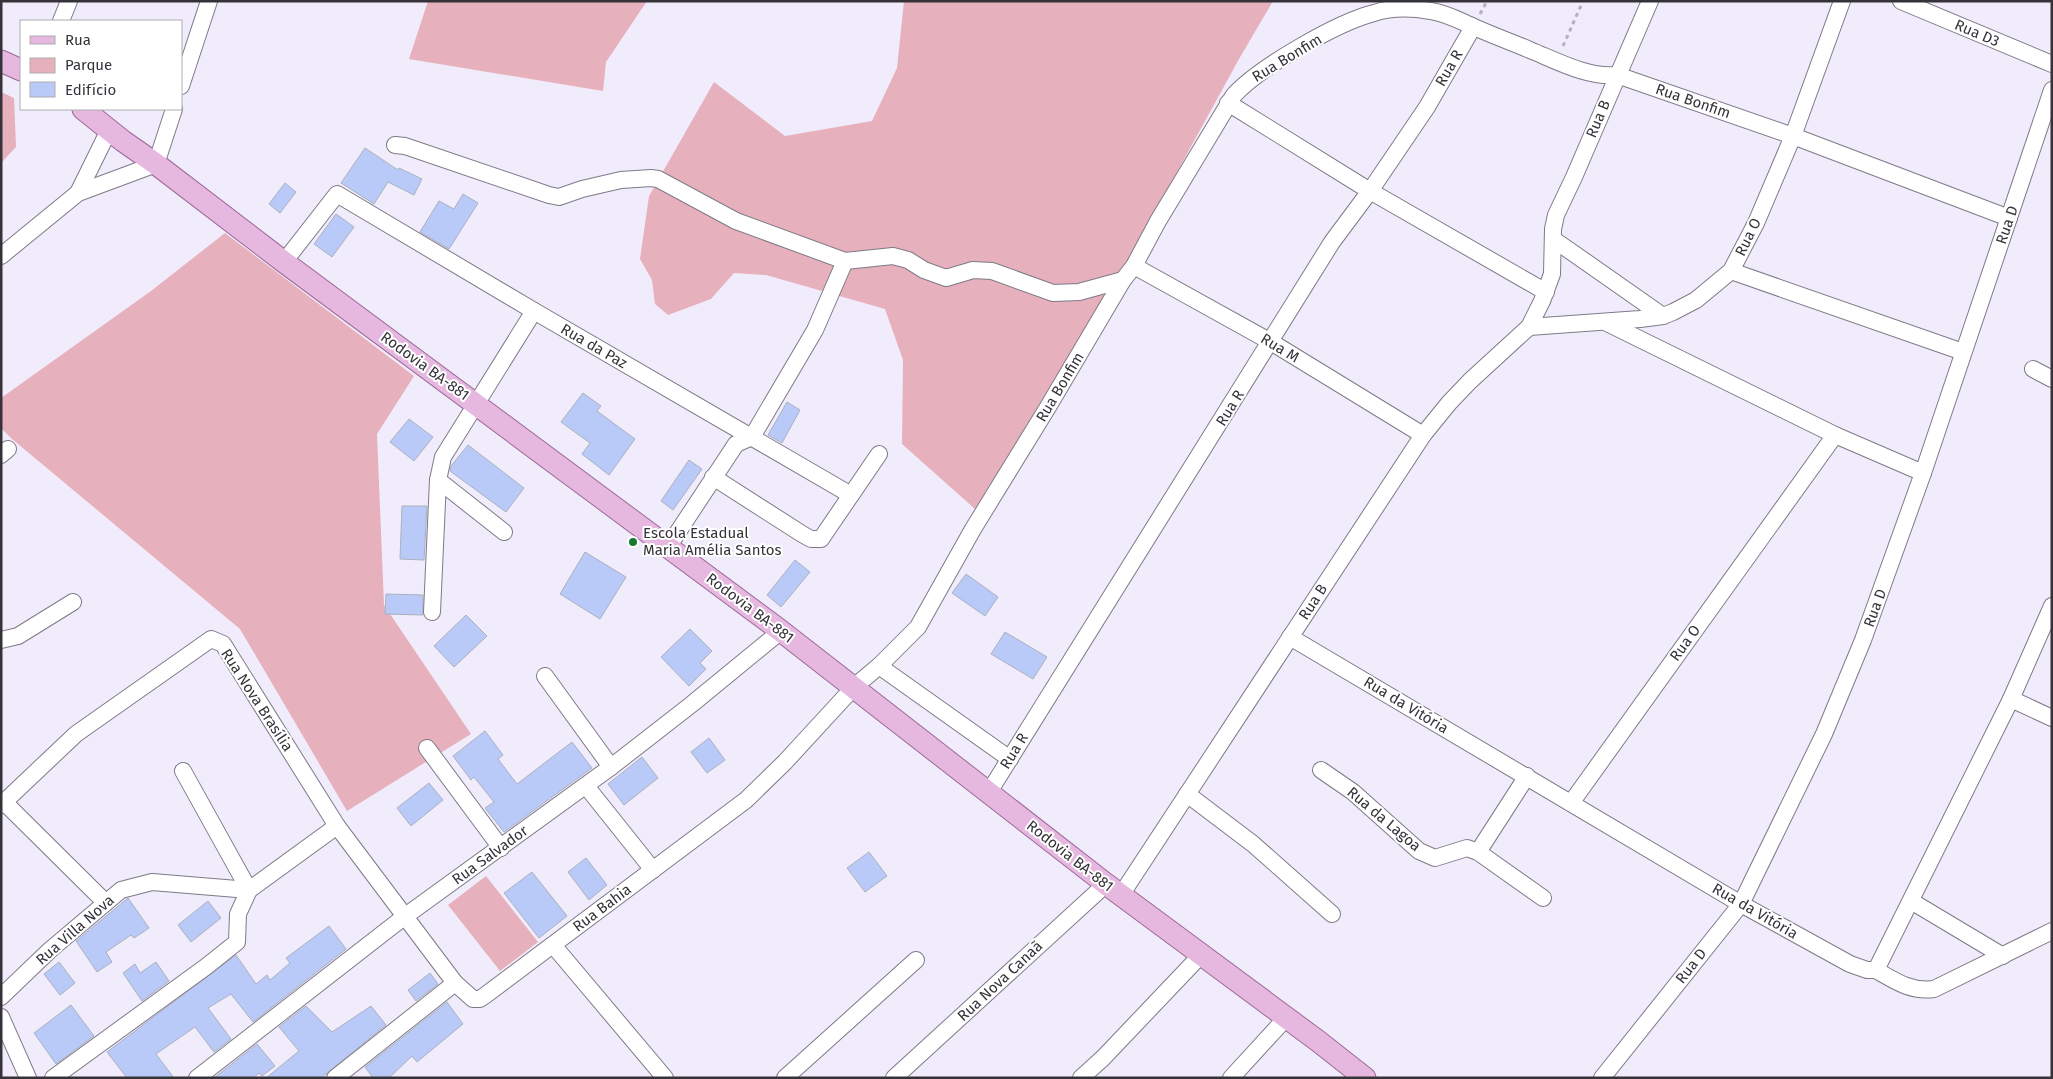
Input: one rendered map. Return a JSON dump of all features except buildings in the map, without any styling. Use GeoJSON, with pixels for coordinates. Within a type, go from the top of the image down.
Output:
{"type":"FeatureCollection","features":[{"type":"Feature","properties":{"kind":"main road"},"geometry":{"type":"LineString","coordinates":[[1,61],[20,70]]}},
{"type":"Feature","properties":{"kind":"main road","name":"Rodovia BA-881"},"geometry":{"type":"LineString","coordinates":[[84,110],[284,262],[781,630],[1113,890],[1365,1078]]}},
{"type":"Feature","properties":{"kind":"street"},"geometry":{"type":"LineString","coordinates":[[60,20],[69,1]]}},
{"type":"Feature","properties":{"kind":"street"},"geometry":{"type":"LineString","coordinates":[[182,83],[209,1]]}},
{"type":"Feature","properties":{"kind":"street","name":"Rua B"},"geometry":{"type":"LineString","coordinates":[[1113,890],[1186,794],[1423,435],[1465,387],[1529,327],[1546,292],[1554,268],[1554,222],[1558,208],[1574,178],[1650,1]]}},
{"type":"Feature","properties":{"kind":"street","name":"Rua O"},"geometry":{"type":"LineString","coordinates":[[1529,327],[1662,316],[1696,300],[1731,270],[1756,223],[1793,136],[1842,1]]}},
{"type":"Feature","properties":{"kind":"street","name":"Rua D3"},"geometry":{"type":"LineString","coordinates":[[1902,1],[2052,64]]}},
{"type":"Feature","properties":{"kind":"street","name":"Rua Bonfim"},"geometry":{"type":"LineString","coordinates":[[854,687],[879,666],[918,627],[973,529],[1123,280],[1134,266],[1158,221],[1228,103],[1250,79],[1339,27],[1373,13],[1401,9],[1432,11],[1446,15],[1557,61],[1592,73],[1606,76],[1617,75],[1793,136],[2009,218]]}},
{"type":"Feature","properties":{"kind":"street","name":"Rua R"},"geometry":{"type":"LineString","coordinates":[[989,792],[1332,242],[1370,191],[1426,107],[1473,27]]}},
{"type":"Feature","properties":{"kind":"street","name":"Rua D"},"geometry":{"type":"LineString","coordinates":[[1602,1078],[1741,904],[1824,734],[1846,682],[1923,473],[2052,90]]}},
{"type":"Feature","properties":{"kind":"street"},"geometry":{"type":"LineString","coordinates":[[1228,103],[1370,191],[1546,292]]}},
{"type":"Feature","properties":{"kind":"street"},"geometry":{"type":"LineString","coordinates":[[1,256],[78,194],[156,164],[174,110]]}},
{"type":"Feature","properties":{"kind":"street"},"geometry":{"type":"LineString","coordinates":[[78,194],[109,130]]}},
{"type":"Feature","properties":{"kind":"street"},"geometry":{"type":"LineString","coordinates":[[395,145],[405,146],[559,197],[582,189],[622,180],[643,177],[658,179],[736,222],[845,261],[893,256],[908,260],[924,270],[946,278],[973,270],[992,271],[1053,293],[1078,292],[1123,280]]}},
{"type":"Feature","properties":{"kind":"street","name":"Rua da Paz"},"geometry":{"type":"LineString","coordinates":[[284,262],[337,194],[851,495]]}},
{"type":"Feature","properties":{"kind":"street"},"geometry":{"type":"LineString","coordinates":[[1553,239],[1662,316]]}},
{"type":"Feature","properties":{"kind":"street"},"geometry":{"type":"LineString","coordinates":[[668,547],[736,444],[752,437],[815,330],[845,261]]}},
{"type":"Feature","properties":{"kind":"street","name":"Rua M"},"geometry":{"type":"LineString","coordinates":[[1134,266],[1271,342],[1423,435]]}},
{"type":"Feature","properties":{"kind":"street"},"geometry":{"type":"LineString","coordinates":[[1731,270],[1963,352]]}},
{"type":"Feature","properties":{"kind":"street"},"geometry":{"type":"LineString","coordinates":[[432,612],[438,480],[447,449],[534,311]]}},
{"type":"Feature","properties":{"kind":"street"},"geometry":{"type":"LineString","coordinates":[[1606,322],[1835,435],[1923,473]]}},
{"type":"Feature","properties":{"kind":"street"},"geometry":{"type":"LineString","coordinates":[[2033,369],[2052,379]]}},
{"type":"Feature","properties":{"kind":"street","name":"Rua O"},"geometry":{"type":"LineString","coordinates":[[1571,803],[1835,435]]}},
{"type":"Feature","properties":{"kind":"street"},"geometry":{"type":"LineString","coordinates":[[713,477],[808,537],[820,540],[879,454]]}},
{"type":"Feature","properties":{"kind":"street"},"geometry":{"type":"LineString","coordinates":[[438,480],[504,532]]}},
{"type":"Feature","properties":{"kind":"street"},"geometry":{"type":"LineString","coordinates":[[1,640],[18,636],[73,602]]}},
{"type":"Feature","properties":{"kind":"street"},"geometry":{"type":"LineString","coordinates":[[1876,970],[2012,699],[2052,606]]}},
{"type":"Feature","properties":{"kind":"street","name":"Rua Salvador"},"geometry":{"type":"LineString","coordinates":[[197,1078],[404,917],[611,767],[692,704],[781,630]]}},
{"type":"Feature","properties":{"kind":"street","name":"Rua da Vitória"},"geometry":{"type":"LineString","coordinates":[[1290,637],[1741,904],[1850,964],[1867,970],[1876,970],[1903,985],[1922,991],[1934,989],[2052,931]]}},
{"type":"Feature","properties":{"kind":"street","name":"Rua Nova Brasília"},"geometry":{"type":"LineString","coordinates":[[3,803],[76,734],[211,639],[223,644],[337,826],[454,983]]}},
{"type":"Feature","properties":{"kind":"street"},"geometry":{"type":"LineString","coordinates":[[879,666],[1010,759]]}},
{"type":"Feature","properties":{"kind":"street"},"geometry":{"type":"LineString","coordinates":[[545,676],[611,767]]}},
{"type":"Feature","properties":{"kind":"street","name":"Rua Bahia"},"geometry":{"type":"LineString","coordinates":[[454,983],[469,997],[473,999],[480,998],[553,945],[746,800],[785,762],[854,687]]}},
{"type":"Feature","properties":{"kind":"street"},"geometry":{"type":"LineString","coordinates":[[2012,699],[2052,718]]}},
{"type":"Feature","properties":{"kind":"street"},"geometry":{"type":"LineString","coordinates":[[427,748],[501,848]]}},
{"type":"Feature","properties":{"kind":"street","name":"Rua da Lagoa"},"geometry":{"type":"LineString","coordinates":[[1321,770],[1353,792],[1419,851],[1435,858],[1467,848],[1478,852]]}},
{"type":"Feature","properties":{"kind":"street"},"geometry":{"type":"LineString","coordinates":[[183,771],[249,890]]}},
{"type":"Feature","properties":{"kind":"street"},"geometry":{"type":"LineString","coordinates":[[1527,776],[1478,852],[1543,898]]}},
{"type":"Feature","properties":{"kind":"street"},"geometry":{"type":"LineString","coordinates":[[586,786],[653,870]]}},
{"type":"Feature","properties":{"kind":"street"},"geometry":{"type":"LineString","coordinates":[[1186,794],[1253,844],[1332,914]]}},
{"type":"Feature","properties":{"kind":"street"},"geometry":{"type":"LineString","coordinates":[[3,803],[105,902]]}},
{"type":"Feature","properties":{"kind":"street"},"geometry":{"type":"LineString","coordinates":[[53,1078],[237,942],[238,914],[249,890],[337,826]]}},
{"type":"Feature","properties":{"kind":"street","name":"Rua Villa Nova"},"geometry":{"type":"LineString","coordinates":[[1,997],[50,950],[121,890],[152,882],[249,890]]}},
{"type":"Feature","properties":{"kind":"street","name":"Rua Nova Canaã"},"geometry":{"type":"LineString","coordinates":[[894,1078],[1113,890]]}},
{"type":"Feature","properties":{"kind":"street"},"geometry":{"type":"LineString","coordinates":[[1911,902],[2003,956]]}},
{"type":"Feature","properties":{"kind":"street"},"geometry":{"type":"LineString","coordinates":[[553,945],[665,1078]]}},
{"type":"Feature","properties":{"kind":"street"},"geometry":{"type":"LineString","coordinates":[[1081,1078],[1103,1058],[1201,955]]}},
{"type":"Feature","properties":{"kind":"street"},"geometry":{"type":"LineString","coordinates":[[785,1078],[916,960]]}},
{"type":"Feature","properties":{"kind":"street"},"geometry":{"type":"LineString","coordinates":[[335,1078],[454,983]]}},
{"type":"Feature","properties":{"kind":"street"},"geometry":{"type":"LineString","coordinates":[[1,1017],[28,1078]]}},
{"type":"Feature","properties":{"kind":"street"},"geometry":{"type":"LineString","coordinates":[[1231,1078],[1286,1018]]}},
{"type":"Feature","properties":{"kind":"path"},"geometry":{"type":"LineString","coordinates":[[1557,61],[1583,1]]}},
{"type":"Feature","properties":{"kind":"green space"},"geometry":{"type":"Polygon","coordinates":[[[428,1],[647,1],[606,62],[603,91],[409,59],[428,1]]]}},
{"type":"Feature","properties":{"kind":"green space"},"geometry":{"type":"Polygon","coordinates":[[[904,1],[1273,1],[1136,247],[975,509],[902,444],[903,360],[885,309],[766,275],[734,273],[711,299],[668,315],[655,304],[652,280],[640,259],[649,196],[714,82],[785,136],[872,121],[897,68],[904,1]]]}},
{"type":"Feature","properties":{"kind":"green space"},"geometry":{"type":"Polygon","coordinates":[[[1,92],[14,98],[16,147],[1,163],[1,92]]]}},
{"type":"Feature","properties":{"kind":"green space"},"geometry":{"type":"Polygon","coordinates":[[[225,233],[414,376],[377,434],[384,605],[471,734],[347,811],[240,629],[1,428],[1,398],[151,291],[225,233]]]}},
{"type":"Feature","properties":{"kind":"green space"},"geometry":{"type":"Polygon","coordinates":[[[486,876],[538,942],[500,971],[448,905],[486,876]]]}},
{"type":"Feature","properties":{"kind":"place","name":"Escola Estadual Maria Amélia Santos"},"geometry":{"type":"Point","coordinates":[633,542]}}]}
